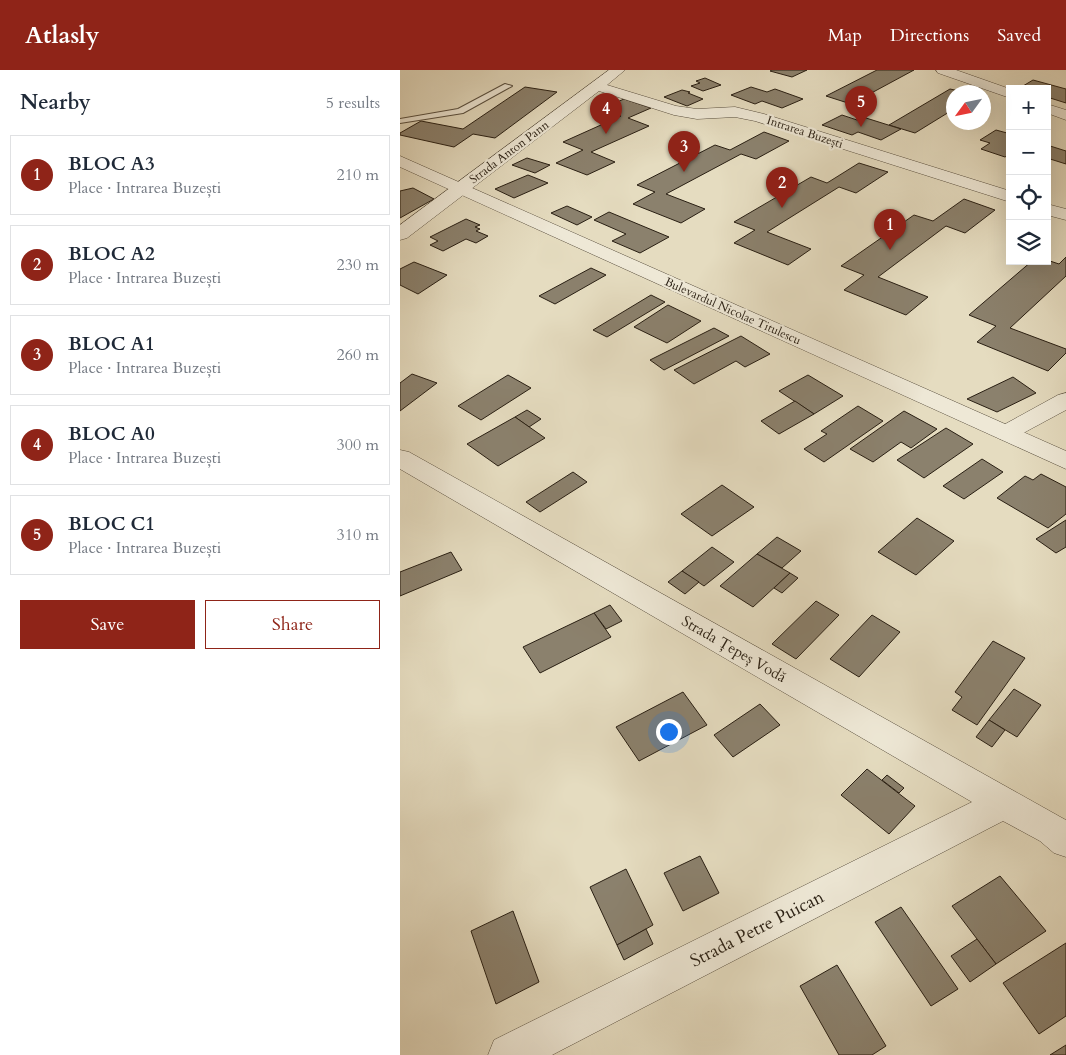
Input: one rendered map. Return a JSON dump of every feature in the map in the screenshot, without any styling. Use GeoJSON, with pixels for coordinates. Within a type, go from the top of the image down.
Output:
{"type":"FeatureCollection","features":[{"type":"Feature","properties":{"kind":"street","name":"Strada Anton Pann"},"geometry":{"type":"LineString","coordinates":[[400,234],[618,70]]}},
{"type":"Feature","properties":{"kind":"street"},"geometry":{"type":"LineString","coordinates":[[943,70],[1006,93]]}},
{"type":"Feature","properties":{"kind":"street","name":"Intrarea Buzești"},"geometry":{"type":"LineString","coordinates":[[596,86],[674,110],[697,114],[735,112],[759,117],[1006,196]]}},
{"type":"Feature","properties":{"kind":"street"},"geometry":{"type":"LineString","coordinates":[[1051,109],[1066,115]]}},
{"type":"Feature","properties":{"kind":"street","name":"Bulevardul Nicolae Titulescu"},"geometry":{"type":"LineString","coordinates":[[400,161],[1066,461]]}},
{"type":"Feature","properties":{"kind":"street"},"geometry":{"type":"LineString","coordinates":[[1051,210],[1066,215]]}},
{"type":"Feature","properties":{"kind":"street"},"geometry":{"type":"LineString","coordinates":[[1006,433],[1066,400]]}},
{"type":"Feature","properties":{"kind":"street","name":"Strada Țepeș Vodă"},"geometry":{"type":"LineString","coordinates":[[400,458],[1004,803],[1061,830]]}},
{"type":"Feature","properties":{"kind":"street","name":"Strada Petre Puican"},"geometry":{"type":"LineString","coordinates":[[509,1055],[1004,803]]}},
{"type":"Feature","properties":{"kind":"lane"},"geometry":{"type":"LineString","coordinates":[[400,121],[460,111],[508,86]]}},
{"type":"Feature","properties":{"kind":"building"},"geometry":{"type":"Polygon","coordinates":[[[807,70],[792,77],[770,71],[807,70]]]}},
{"type":"Feature","properties":{"kind":"building"},"geometry":{"type":"Polygon","coordinates":[[[877,70],[914,70],[851,104],[826,96],[877,70]]]}},
{"type":"Feature","properties":{"kind":"building"},"geometry":{"type":"Polygon","coordinates":[[[705,78],[721,85],[703,91],[691,86],[700,83],[696,81],[705,78]]]}},
{"type":"Feature","properties":{"kind":"building"},"geometry":{"type":"Polygon","coordinates":[[[1033,80],[1066,89],[1066,103],[1051,98],[1051,85],[1025,85],[1033,80]]]}},
{"type":"Feature","properties":{"kind":"building"},"geometry":{"type":"Polygon","coordinates":[[[525,87],[557,92],[495,138],[473,134],[454,147],[400,135],[400,133],[421,121],[463,129],[525,87]]]}},
{"type":"Feature","properties":{"kind":"building"},"geometry":{"type":"Polygon","coordinates":[[[751,87],[767,92],[775,89],[803,99],[782,108],[762,101],[755,104],[731,95],[751,87]]]}},
{"type":"Feature","properties":{"kind":"building"},"geometry":{"type":"Polygon","coordinates":[[[682,90],[703,99],[687,106],[664,97],[682,90]]]}},
{"type":"Feature","properties":{"kind":"building"},"geometry":{"type":"Polygon","coordinates":[[[946,91],[946,114],[915,133],[889,125],[946,91]]]}},
{"type":"Feature","properties":{"kind":"building"},"geometry":{"type":"Polygon","coordinates":[[[624,99],[651,108],[628,118],[649,126],[591,152],[615,162],[587,175],[556,163],[583,150],[563,142],[621,116],[601,109],[624,99]]]}},
{"type":"Feature","properties":{"kind":"building"},"geometry":{"type":"Polygon","coordinates":[[[842,115],[860,121],[866,118],[901,129],[881,140],[858,132],[852,135],[822,125],[842,115]]]}},
{"type":"Feature","properties":{"kind":"building"},"geometry":{"type":"Polygon","coordinates":[[[996,130],[1006,133],[1006,156],[981,149],[990,143],[980,140],[996,130]]]}},
{"type":"Feature","properties":{"kind":"building"},"geometry":{"type":"Polygon","coordinates":[[[764,132],[789,141],[756,159],[741,154],[666,194],[705,209],[681,223],[633,204],[655,192],[637,185],[715,145],[730,150],[764,132]]]}},
{"type":"Feature","properties":{"kind":"building"},"geometry":{"type":"Polygon","coordinates":[[[1051,146],[1066,151],[1066,164],[1051,159],[1051,146]]]}},
{"type":"Feature","properties":{"kind":"building"},"geometry":{"type":"Polygon","coordinates":[[[527,158],[550,165],[535,173],[512,165],[527,158]]]}},
{"type":"Feature","properties":{"kind":"building"},"geometry":{"type":"Polygon","coordinates":[[[859,163],[888,172],[856,193],[839,187],[767,232],[811,249],[788,265],[734,243],[755,230],[734,222],[811,177],[827,183],[859,163]]]}},
{"type":"Feature","properties":{"kind":"building"},"geometry":{"type":"Polygon","coordinates":[[[528,175],[548,183],[514,198],[495,189],[528,175]]]}},
{"type":"Feature","properties":{"kind":"building"},"geometry":{"type":"Polygon","coordinates":[[[413,188],[434,199],[400,218],[400,191],[413,188]]]}},
{"type":"Feature","properties":{"kind":"building"},"geometry":{"type":"Polygon","coordinates":[[[964,199],[995,210],[965,233],[946,226],[878,277],[928,297],[906,315],[844,290],[864,275],[841,266],[914,215],[933,221],[964,199]]]}},
{"type":"Feature","properties":{"kind":"building"},"geometry":{"type":"Polygon","coordinates":[[[567,206],[592,217],[577,225],[551,213],[567,206]]]}},
{"type":"Feature","properties":{"kind":"building"},"geometry":{"type":"Polygon","coordinates":[[[609,212],[669,237],[640,253],[612,241],[626,234],[594,220],[609,212]]]}},
{"type":"Feature","properties":{"kind":"building"},"geometry":{"type":"Polygon","coordinates":[[[466,219],[480,225],[475,227],[480,229],[476,231],[488,236],[476,243],[466,239],[443,251],[430,245],[438,241],[430,237],[466,219]]]}},
{"type":"Feature","properties":{"kind":"building"},"geometry":{"type":"Polygon","coordinates":[[[1066,257],[1066,276],[1010,328],[1066,349],[1066,353],[1048,371],[977,342],[996,326],[969,315],[1027,265],[1051,265],[1051,261],[1059,264],[1066,257]]]}},
{"type":"Feature","properties":{"kind":"building"},"geometry":{"type":"Polygon","coordinates":[[[414,262],[447,275],[418,294],[400,285],[400,269],[414,262]]]}},
{"type":"Feature","properties":{"kind":"building"},"geometry":{"type":"Polygon","coordinates":[[[591,268],[606,275],[555,304],[539,296],[591,268]]]}},
{"type":"Feature","properties":{"kind":"building"},"geometry":{"type":"Polygon","coordinates":[[[651,295],[665,302],[607,337],[593,330],[651,295]]]}},
{"type":"Feature","properties":{"kind":"building"},"geometry":{"type":"Polygon","coordinates":[[[668,305],[701,321],[667,343],[634,327],[668,305]]]}},
{"type":"Feature","properties":{"kind":"building"},"geometry":{"type":"Polygon","coordinates":[[[714,328],[729,336],[664,370],[650,360],[714,328]]]}},
{"type":"Feature","properties":{"kind":"building"},"geometry":{"type":"Polygon","coordinates":[[[741,336],[770,354],[745,367],[736,361],[694,384],[674,370],[741,336]]]}},
{"type":"Feature","properties":{"kind":"building"},"geometry":{"type":"Polygon","coordinates":[[[412,374],[437,383],[400,411],[400,383],[412,374]]]}},
{"type":"Feature","properties":{"kind":"building"},"geometry":{"type":"Polygon","coordinates":[[[508,375],[531,388],[481,420],[458,406],[508,375]]]}},
{"type":"Feature","properties":{"kind":"building"},"geometry":{"type":"Polygon","coordinates":[[[808,375],[843,396],[814,414],[779,391],[808,375]]]}},
{"type":"Feature","properties":{"kind":"building"},"geometry":{"type":"Polygon","coordinates":[[[1013,377],[1036,393],[997,412],[967,399],[1013,377]]]}},
{"type":"Feature","properties":{"kind":"building"},"geometry":{"type":"Polygon","coordinates":[[[795,401],[814,414],[779,434],[761,421],[795,401]]]}},
{"type":"Feature","properties":{"kind":"building"},"geometry":{"type":"Polygon","coordinates":[[[858,406],[883,421],[824,462],[804,449],[827,434],[821,431],[858,406]]]}},
{"type":"Feature","properties":{"kind":"building"},"geometry":{"type":"Polygon","coordinates":[[[527,410],[541,419],[529,427],[515,417],[527,410]]]}},
{"type":"Feature","properties":{"kind":"building"},"geometry":{"type":"Polygon","coordinates":[[[904,411],[937,429],[911,448],[901,442],[873,462],[850,449],[904,411]]]}},
{"type":"Feature","properties":{"kind":"building"},"geometry":{"type":"Polygon","coordinates":[[[515,417],[545,438],[498,466],[467,444],[515,417]]]}},
{"type":"Feature","properties":{"kind":"building"},"geometry":{"type":"Polygon","coordinates":[[[946,428],[973,444],[924,478],[897,460],[946,428]]]}},
{"type":"Feature","properties":{"kind":"building"},"geometry":{"type":"Polygon","coordinates":[[[982,459],[1003,472],[964,499],[943,486],[982,459]]]}},
{"type":"Feature","properties":{"kind":"building"},"geometry":{"type":"Polygon","coordinates":[[[573,472],[587,482],[540,512],[526,502],[573,472]]]}},
{"type":"Feature","properties":{"kind":"building"},"geometry":{"type":"Polygon","coordinates":[[[1041,474],[1066,487],[1066,514],[1048,528],[997,498],[1025,476],[1033,480],[1041,474]]]}},
{"type":"Feature","properties":{"kind":"building"},"geometry":{"type":"Polygon","coordinates":[[[722,485],[754,507],[712,536],[681,514],[722,485]]]}},
{"type":"Feature","properties":{"kind":"building"},"geometry":{"type":"Polygon","coordinates":[[[917,518],[954,541],[916,575],[878,552],[917,518]]]}},
{"type":"Feature","properties":{"kind":"building"},"geometry":{"type":"Polygon","coordinates":[[[1066,520],[1066,547],[1056,553],[1036,539],[1066,520]]]}},
{"type":"Feature","properties":{"kind":"building"},"geometry":{"type":"Polygon","coordinates":[[[777,537],[801,551],[782,568],[757,554],[777,537]]]}},
{"type":"Feature","properties":{"kind":"building"},"geometry":{"type":"Polygon","coordinates":[[[712,547],[734,562],[704,586],[682,571],[712,547]]]}},
{"type":"Feature","properties":{"kind":"building"},"geometry":{"type":"Polygon","coordinates":[[[451,552],[462,570],[400,596],[400,572],[451,552]]]}},
{"type":"Feature","properties":{"kind":"building"},"geometry":{"type":"Polygon","coordinates":[[[757,554],[790,573],[753,607],[720,586],[757,554]]]}},
{"type":"Feature","properties":{"kind":"building"},"geometry":{"type":"Polygon","coordinates":[[[682,571],[699,582],[685,594],[668,582],[682,571]]]}},
{"type":"Feature","properties":{"kind":"building"},"geometry":{"type":"Polygon","coordinates":[[[790,573],[798,578],[782,593],[774,588],[790,573]]]}},
{"type":"Feature","properties":{"kind":"building"},"geometry":{"type":"Polygon","coordinates":[[[816,601],[839,615],[796,659],[772,644],[816,601]]]}},
{"type":"Feature","properties":{"kind":"building"},"geometry":{"type":"Polygon","coordinates":[[[610,605],[622,621],[606,629],[594,613],[610,605]]]}},
{"type":"Feature","properties":{"kind":"building"},"geometry":{"type":"Polygon","coordinates":[[[594,613],[611,637],[540,673],[523,647],[594,613]]]}},
{"type":"Feature","properties":{"kind":"building"},"geometry":{"type":"Polygon","coordinates":[[[872,615],[900,632],[859,677],[830,659],[872,615]]]}},
{"type":"Feature","properties":{"kind":"building"},"geometry":{"type":"Polygon","coordinates":[[[993,641],[1025,658],[977,725],[952,710],[962,697],[955,692],[993,641]]]}},
{"type":"Feature","properties":{"kind":"building"},"geometry":{"type":"Polygon","coordinates":[[[1014,689],[1041,705],[1017,737],[989,720],[1014,689]]]}},
{"type":"Feature","properties":{"kind":"building"},"geometry":{"type":"Polygon","coordinates":[[[683,692],[707,725],[639,761],[616,727],[683,692]]]}},
{"type":"Feature","properties":{"kind":"building"},"geometry":{"type":"Polygon","coordinates":[[[760,704],[780,725],[733,757],[714,735],[760,704]]]}},
{"type":"Feature","properties":{"kind":"building"},"geometry":{"type":"Polygon","coordinates":[[[989,720],[1005,730],[992,747],[976,737],[989,720]]]}},
{"type":"Feature","properties":{"kind":"building"},"geometry":{"type":"Polygon","coordinates":[[[867,769],[915,806],[889,834],[841,795],[867,769]]]}},
{"type":"Feature","properties":{"kind":"building"},"geometry":{"type":"Polygon","coordinates":[[[887,775],[904,788],[899,793],[882,780],[887,775]]]}},
{"type":"Feature","properties":{"kind":"building"},"geometry":{"type":"Polygon","coordinates":[[[700,856],[719,893],[683,911],[664,873],[700,856]]]}},
{"type":"Feature","properties":{"kind":"building"},"geometry":{"type":"Polygon","coordinates":[[[626,869],[653,925],[617,945],[590,887],[626,869]]]}},
{"type":"Feature","properties":{"kind":"building"},"geometry":{"type":"Polygon","coordinates":[[[1000,876],[1046,931],[996,964],[952,906],[1000,876]]]}},
{"type":"Feature","properties":{"kind":"building"},"geometry":{"type":"Polygon","coordinates":[[[901,907],[958,989],[931,1006],[875,922],[901,907]]]}},
{"type":"Feature","properties":{"kind":"building"},"geometry":{"type":"Polygon","coordinates":[[[513,911],[539,982],[496,1004],[471,931],[513,911]]]}},
{"type":"Feature","properties":{"kind":"building"},"geometry":{"type":"Polygon","coordinates":[[[646,929],[653,944],[624,960],[617,945],[646,929]]]}},
{"type":"Feature","properties":{"kind":"building"},"geometry":{"type":"Polygon","coordinates":[[[977,939],[996,964],[970,982],[951,956],[977,939]]]}},
{"type":"Feature","properties":{"kind":"building"},"geometry":{"type":"Polygon","coordinates":[[[1066,943],[1066,1016],[1039,1034],[1003,983],[1066,943]]]}},
{"type":"Feature","properties":{"kind":"building"},"geometry":{"type":"Polygon","coordinates":[[[837,965],[886,1046],[872,1055],[839,1055],[800,986],[837,965]]]}},
{"type":"Feature","properties":{"kind":"building"},"geometry":{"type":"Polygon","coordinates":[[[1066,1045],[1066,1055],[1050,1055],[1066,1045]]]}},
{"type":"Feature","properties":{"kind":"place","name":"BLOC C1"},"geometry":{"type":"Point","coordinates":[861,127]}},
{"type":"Feature","properties":{"kind":"place","name":"BLOC A0"},"geometry":{"type":"Point","coordinates":[606,134]}},
{"type":"Feature","properties":{"kind":"place","name":"BLOC A1"},"geometry":{"type":"Point","coordinates":[684,172]}},
{"type":"Feature","properties":{"kind":"place","name":"BLOC A2"},"geometry":{"type":"Point","coordinates":[782,208]}},
{"type":"Feature","properties":{"kind":"place","name":"BLOC A3"},"geometry":{"type":"Point","coordinates":[890,250]}}]}
